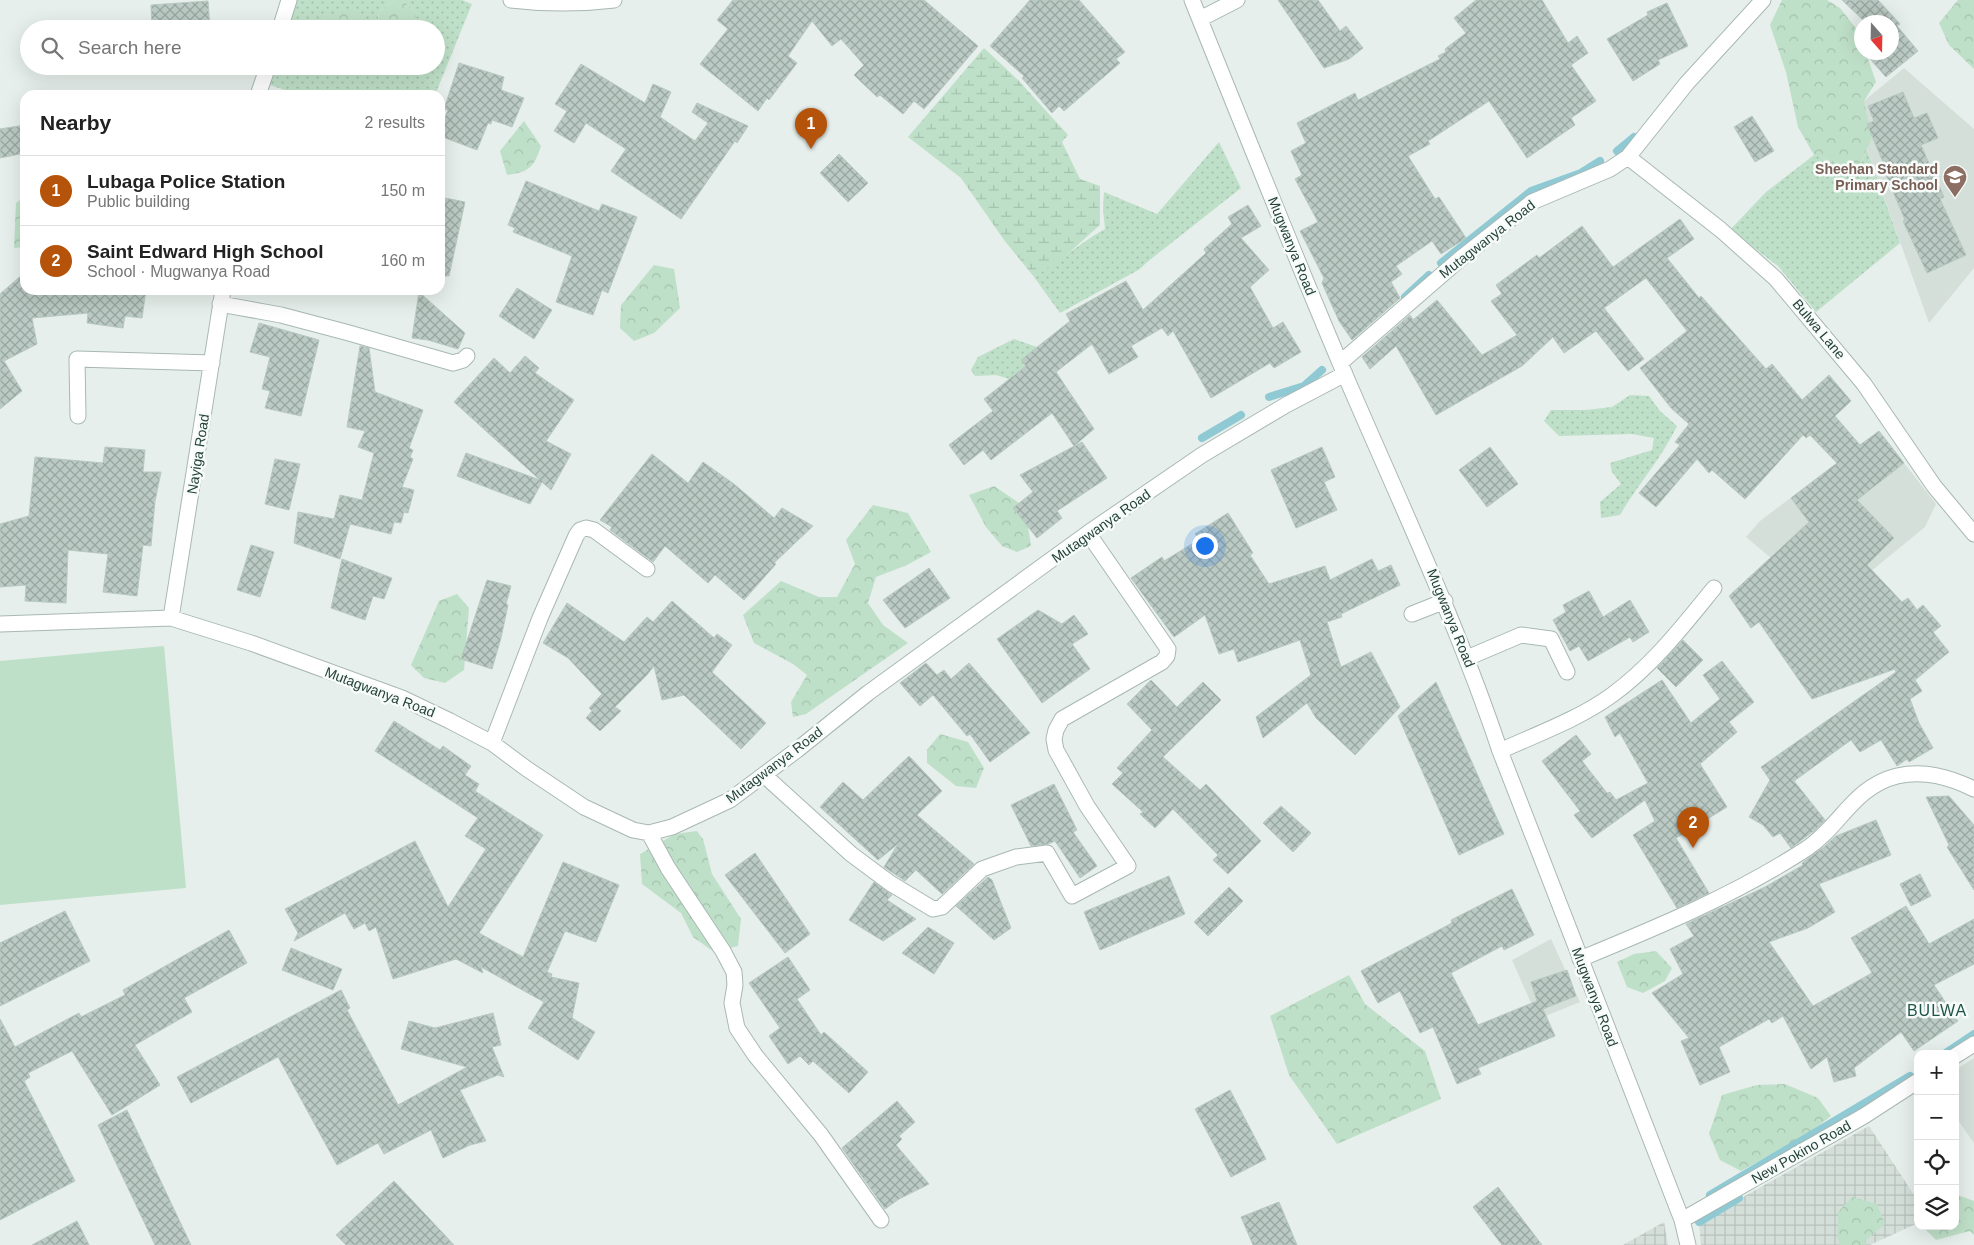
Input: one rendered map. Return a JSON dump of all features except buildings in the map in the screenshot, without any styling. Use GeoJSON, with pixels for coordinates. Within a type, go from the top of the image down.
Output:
{"type":"FeatureCollection","features":[{"type":"Feature","properties":{"kind":"street"},"geometry":{"type":"LineString","coordinates":[[283,20],[289,0]]}},
{"type":"Feature","properties":{"kind":"street"},"geometry":{"type":"LineString","coordinates":[[511,0],[586,3],[614,0]]}},
{"type":"Feature","properties":{"kind":"street","name":"Mugwanya Road"},"geometry":{"type":"LineString","coordinates":[[1192,0],[1342,368],[1445,601],[1500,751],[1682,1220],[1688,1245]]}},
{"type":"Feature","properties":{"kind":"street"},"geometry":{"type":"LineString","coordinates":[[1200,19],[1237,0]]}},
{"type":"Feature","properties":{"kind":"street","name":"Mutagwanya Road"},"geometry":{"type":"LineString","coordinates":[[0,624],[171,618],[251,643],[402,698],[492,743],[584,807],[633,830],[649,833],[672,828],[730,800],[764,776],[868,693],[1088,533],[1210,450],[1286,405],[1342,368],[1460,259],[1532,202],[1610,169],[1628,157],[1687,83],[1763,0]]}},
{"type":"Feature","properties":{"kind":"street"},"geometry":{"type":"LineString","coordinates":[[260,90],[265,75]]}},
{"type":"Feature","properties":{"kind":"street","name":"Bulwa Lane"},"geometry":{"type":"LineString","coordinates":[[1628,157],[1721,230],[1776,279],[1864,384],[1934,486],[1974,534]]}},
{"type":"Feature","properties":{"kind":"street"},"geometry":{"type":"LineString","coordinates":[[222,297],[453,363],[459,362],[467,356]]}},
{"type":"Feature","properties":{"kind":"street","name":"Nayiga Road"},"geometry":{"type":"LineString","coordinates":[[171,618],[222,297]]}},
{"type":"Feature","properties":{"kind":"street"},"geometry":{"type":"LineString","coordinates":[[78,416],[77,359],[212,363]]}},
{"type":"Feature","properties":{"kind":"street"},"geometry":{"type":"LineString","coordinates":[[492,743],[540,618],[580,530],[586,528],[594,530],[646,568]]}},
{"type":"Feature","properties":{"kind":"street"},"geometry":{"type":"LineString","coordinates":[[764,776],[852,854],[890,882],[933,909],[942,907],[982,870],[1016,857],[1047,853],[1072,896],[1128,866],[1087,806],[1056,750],[1054,739],[1062,719],[1162,662],[1167,656],[1168,649],[1088,533]]}},
{"type":"Feature","properties":{"kind":"street"},"geometry":{"type":"LineString","coordinates":[[1500,751],[1576,716],[1612,695],[1662,651],[1714,588]]}},
{"type":"Feature","properties":{"kind":"street"},"geometry":{"type":"LineString","coordinates":[[1412,614],[1445,601]]}},
{"type":"Feature","properties":{"kind":"street"},"geometry":{"type":"LineString","coordinates":[[1467,658],[1521,635],[1551,639],[1567,672]]}},
{"type":"Feature","properties":{"kind":"street"},"geometry":{"type":"LineString","coordinates":[[1580,959],[1695,911],[1787,861],[1815,842],[1858,796],[1869,788],[1897,776],[1932,774],[1948,777],[1974,789]]}},
{"type":"Feature","properties":{"kind":"street"},"geometry":{"type":"LineString","coordinates":[[649,833],[668,868],[723,951],[734,972],[735,985],[732,1003],[737,1028],[755,1055],[821,1135],[881,1220]]}},
{"type":"Feature","properties":{"kind":"street"},"geometry":{"type":"LineString","coordinates":[[1959,1053],[1974,1044]]}},
{"type":"Feature","properties":{"kind":"street","name":"New Pokino Road"},"geometry":{"type":"LineString","coordinates":[[1682,1220],[1864,1116],[1914,1084]]}},
{"type":"Feature","properties":{"kind":"shaded area"},"geometry":{"type":"Polygon","coordinates":[[[1904,68],[1974,129],[1974,268],[1929,323],[1853,110],[1904,68]]]}},
{"type":"Feature","properties":{"kind":"shaded area"},"geometry":{"type":"Polygon","coordinates":[[[1879,431],[1936,504],[1925,527],[1848,590],[1771,558],[1746,537],[1760,521],[1879,431]]]}},
{"type":"Feature","properties":{"kind":"shaded area"},"geometry":{"type":"Polygon","coordinates":[[[1551,939],[1580,1002],[1538,1019],[1512,960],[1551,939]]]}},
{"type":"Feature","properties":{"kind":"shaded area"},"geometry":{"type":"Polygon","coordinates":[[[1974,1058],[1974,1143],[1959,1122],[1959,1067],[1974,1058]]]}},
{"type":"Feature","properties":{"kind":"shaded area"},"geometry":{"type":"Polygon","coordinates":[[[1869,1126],[1914,1195],[1914,1225],[1870,1245],[1701,1245],[1699,1222],[1869,1126]]]}},
{"type":"Feature","properties":{"kind":"shaded area"},"geometry":{"type":"Polygon","coordinates":[[[1664,1222],[1668,1245],[1623,1245],[1664,1222]]]}},
{"type":"Feature","properties":{"kind":"green space"},"geometry":{"type":"Polygon","coordinates":[[[291,0],[394,0],[379,12],[378,20],[336,20],[324,17],[323,20],[284,20],[291,0]]]}},
{"type":"Feature","properties":{"kind":"green space"},"geometry":{"type":"Polygon","coordinates":[[[394,0],[402,0],[417,13],[414,20],[378,20],[379,12],[394,0]]]}},
{"type":"Feature","properties":{"kind":"green space"},"geometry":{"type":"Polygon","coordinates":[[[402,0],[462,0],[472,4],[445,70],[445,20],[414,20],[417,13],[402,0]]]}},
{"type":"Feature","properties":{"kind":"green space"},"geometry":{"type":"Polygon","coordinates":[[[1782,0],[1827,0],[1840,8],[1854,26],[1854,60],[1868,60],[1876,82],[1864,101],[1872,138],[1858,169],[1814,155],[1798,127],[1786,72],[1770,25],[1782,0]]]}},
{"type":"Feature","properties":{"kind":"green space"},"geometry":{"type":"Polygon","coordinates":[[[1958,0],[1974,0],[1974,69],[1949,45],[1939,23],[1958,0]]]}},
{"type":"Feature","properties":{"kind":"green space"},"geometry":{"type":"Polygon","coordinates":[[[355,8],[364,20],[323,20],[324,17],[355,8]]]}},
{"type":"Feature","properties":{"kind":"green space"},"geometry":{"type":"Polygon","coordinates":[[[984,48],[1018,80],[1068,135],[1062,142],[1080,179],[1100,186],[1100,225],[1063,258],[1034,277],[1004,240],[961,178],[908,137],[984,48]]]}},
{"type":"Feature","properties":{"kind":"green space"},"geometry":{"type":"Polygon","coordinates":[[[266,75],[443,75],[437,90],[285,90],[264,83],[266,75]]]}},
{"type":"Feature","properties":{"kind":"green space"},"geometry":{"type":"Polygon","coordinates":[[[524,121],[541,146],[536,159],[530,167],[521,172],[507,175],[500,151],[524,121]]]}},
{"type":"Feature","properties":{"kind":"green space"},"geometry":{"type":"Polygon","coordinates":[[[1219,142],[1241,188],[1140,269],[1060,313],[1034,277],[1105,229],[1104,192],[1157,214],[1219,142]]]}},
{"type":"Feature","properties":{"kind":"green space"},"geometry":{"type":"Polygon","coordinates":[[[1867,150],[1900,243],[1816,312],[1778,266],[1730,230],[1766,192],[1814,155],[1858,169],[1867,150]]]}},
{"type":"Feature","properties":{"kind":"green space"},"geometry":{"type":"Polygon","coordinates":[[[20,200],[20,247],[14,248],[16,203],[20,200]]]}},
{"type":"Feature","properties":{"kind":"green space"},"geometry":{"type":"Polygon","coordinates":[[[654,265],[674,269],[680,308],[654,333],[634,341],[620,328],[621,305],[654,265]]]}},
{"type":"Feature","properties":{"kind":"green space"},"geometry":{"type":"Polygon","coordinates":[[[1014,339],[1037,347],[1026,366],[1010,379],[996,375],[975,376],[971,370],[978,357],[1014,339]]]}},
{"type":"Feature","properties":{"kind":"green space"},"geometry":{"type":"Polygon","coordinates":[[[1630,395],[1649,396],[1660,411],[1677,426],[1620,515],[1601,518],[1600,502],[1621,484],[1612,472],[1610,463],[1652,450],[1654,438],[1632,434],[1559,436],[1544,421],[1551,410],[1586,410],[1612,407],[1630,395]]]}},
{"type":"Feature","properties":{"kind":"green space"},"geometry":{"type":"Polygon","coordinates":[[[994,486],[1025,507],[1031,546],[1017,552],[1002,546],[986,527],[969,495],[994,486]]]}},
{"type":"Feature","properties":{"kind":"green space"},"geometry":{"type":"Polygon","coordinates":[[[873,505],[908,513],[931,552],[907,565],[876,577],[868,603],[883,625],[908,643],[806,714],[793,717],[791,702],[807,675],[793,664],[754,643],[743,615],[781,581],[819,597],[837,597],[855,564],[846,540],[873,505]]]}},
{"type":"Feature","properties":{"kind":"green space"},"geometry":{"type":"Polygon","coordinates":[[[457,594],[469,608],[464,670],[445,683],[424,678],[411,665],[439,601],[457,594]]]}},
{"type":"Feature","properties":{"kind":"green space"},"geometry":{"type":"Polygon","coordinates":[[[164,646],[186,888],[0,905],[0,661],[164,646]]]}},
{"type":"Feature","properties":{"kind":"green space"},"geometry":{"type":"Polygon","coordinates":[[[940,734],[968,742],[984,768],[976,788],[956,786],[927,763],[927,750],[940,734]]]}},
{"type":"Feature","properties":{"kind":"green space"},"geometry":{"type":"Polygon","coordinates":[[[697,831],[703,839],[712,874],[741,919],[738,946],[714,952],[693,937],[681,913],[642,884],[640,854],[675,834],[697,831]]]}},
{"type":"Feature","properties":{"kind":"green space"},"geometry":{"type":"Polygon","coordinates":[[[1656,951],[1672,968],[1665,981],[1643,993],[1627,987],[1617,962],[1634,954],[1656,951]]]}},
{"type":"Feature","properties":{"kind":"green space"},"geometry":{"type":"Polygon","coordinates":[[[1349,975],[1365,1004],[1425,1051],[1441,1099],[1337,1144],[1289,1075],[1270,1016],[1349,975]]]}},
{"type":"Feature","properties":{"kind":"green space"},"geometry":{"type":"Polygon","coordinates":[[[1785,1084],[1818,1098],[1831,1116],[1808,1134],[1741,1171],[1720,1160],[1709,1134],[1722,1095],[1757,1085],[1785,1084]]]}},
{"type":"Feature","properties":{"kind":"green space"},"geometry":{"type":"Polygon","coordinates":[[[1959,1195],[1974,1201],[1974,1235],[1970,1231],[1936,1240],[1926,1230],[1959,1230],[1959,1195]]]}},
{"type":"Feature","properties":{"kind":"green space"},"geometry":{"type":"Polygon","coordinates":[[[1852,1197],[1877,1204],[1885,1224],[1865,1241],[1866,1245],[1840,1245],[1837,1237],[1838,1212],[1852,1197]]]}},
{"type":"Feature","properties":{"kind":"waterway"},"geometry":{"type":"LineString","coordinates":[[1617,151],[1634,137]]}},
{"type":"Feature","properties":{"kind":"waterway"},"geometry":{"type":"LineString","coordinates":[[1441,263],[1531,191],[1581,173],[1600,161]]}},
{"type":"Feature","properties":{"kind":"waterway"},"geometry":{"type":"LineString","coordinates":[[1405,297],[1429,275]]}},
{"type":"Feature","properties":{"kind":"waterway"},"geometry":{"type":"LineString","coordinates":[[1269,397],[1304,386],[1322,370]]}},
{"type":"Feature","properties":{"kind":"waterway"},"geometry":{"type":"LineString","coordinates":[[1202,438],[1241,415]]}},
{"type":"Feature","properties":{"kind":"waterway"},"geometry":{"type":"LineString","coordinates":[[1950,1050],[1974,1034]]}},
{"type":"Feature","properties":{"kind":"waterway"},"geometry":{"type":"LineString","coordinates":[[1710,1195],[1910,1076]]}},
{"type":"Feature","properties":{"kind":"waterway"},"geometry":{"type":"LineString","coordinates":[[1699,1222],[1739,1198]]}},
{"type":"Feature","properties":{"kind":"place","name":"Lubaga Police Station"},"geometry":{"type":"Point","coordinates":[811,149]}},
{"type":"Feature","properties":{"kind":"place","name":"Sheehan Standard Primary School"},"geometry":{"type":"Point","coordinates":[1955,198]}},
{"type":"Feature","properties":{"kind":"place","name":"Saint Edward High School"},"geometry":{"type":"Point","coordinates":[1693,848]}},
{"type":"Feature","properties":{"kind":"district","name":"BULWA"},"geometry":{"type":"Point","coordinates":[1937,1010]}}]}
